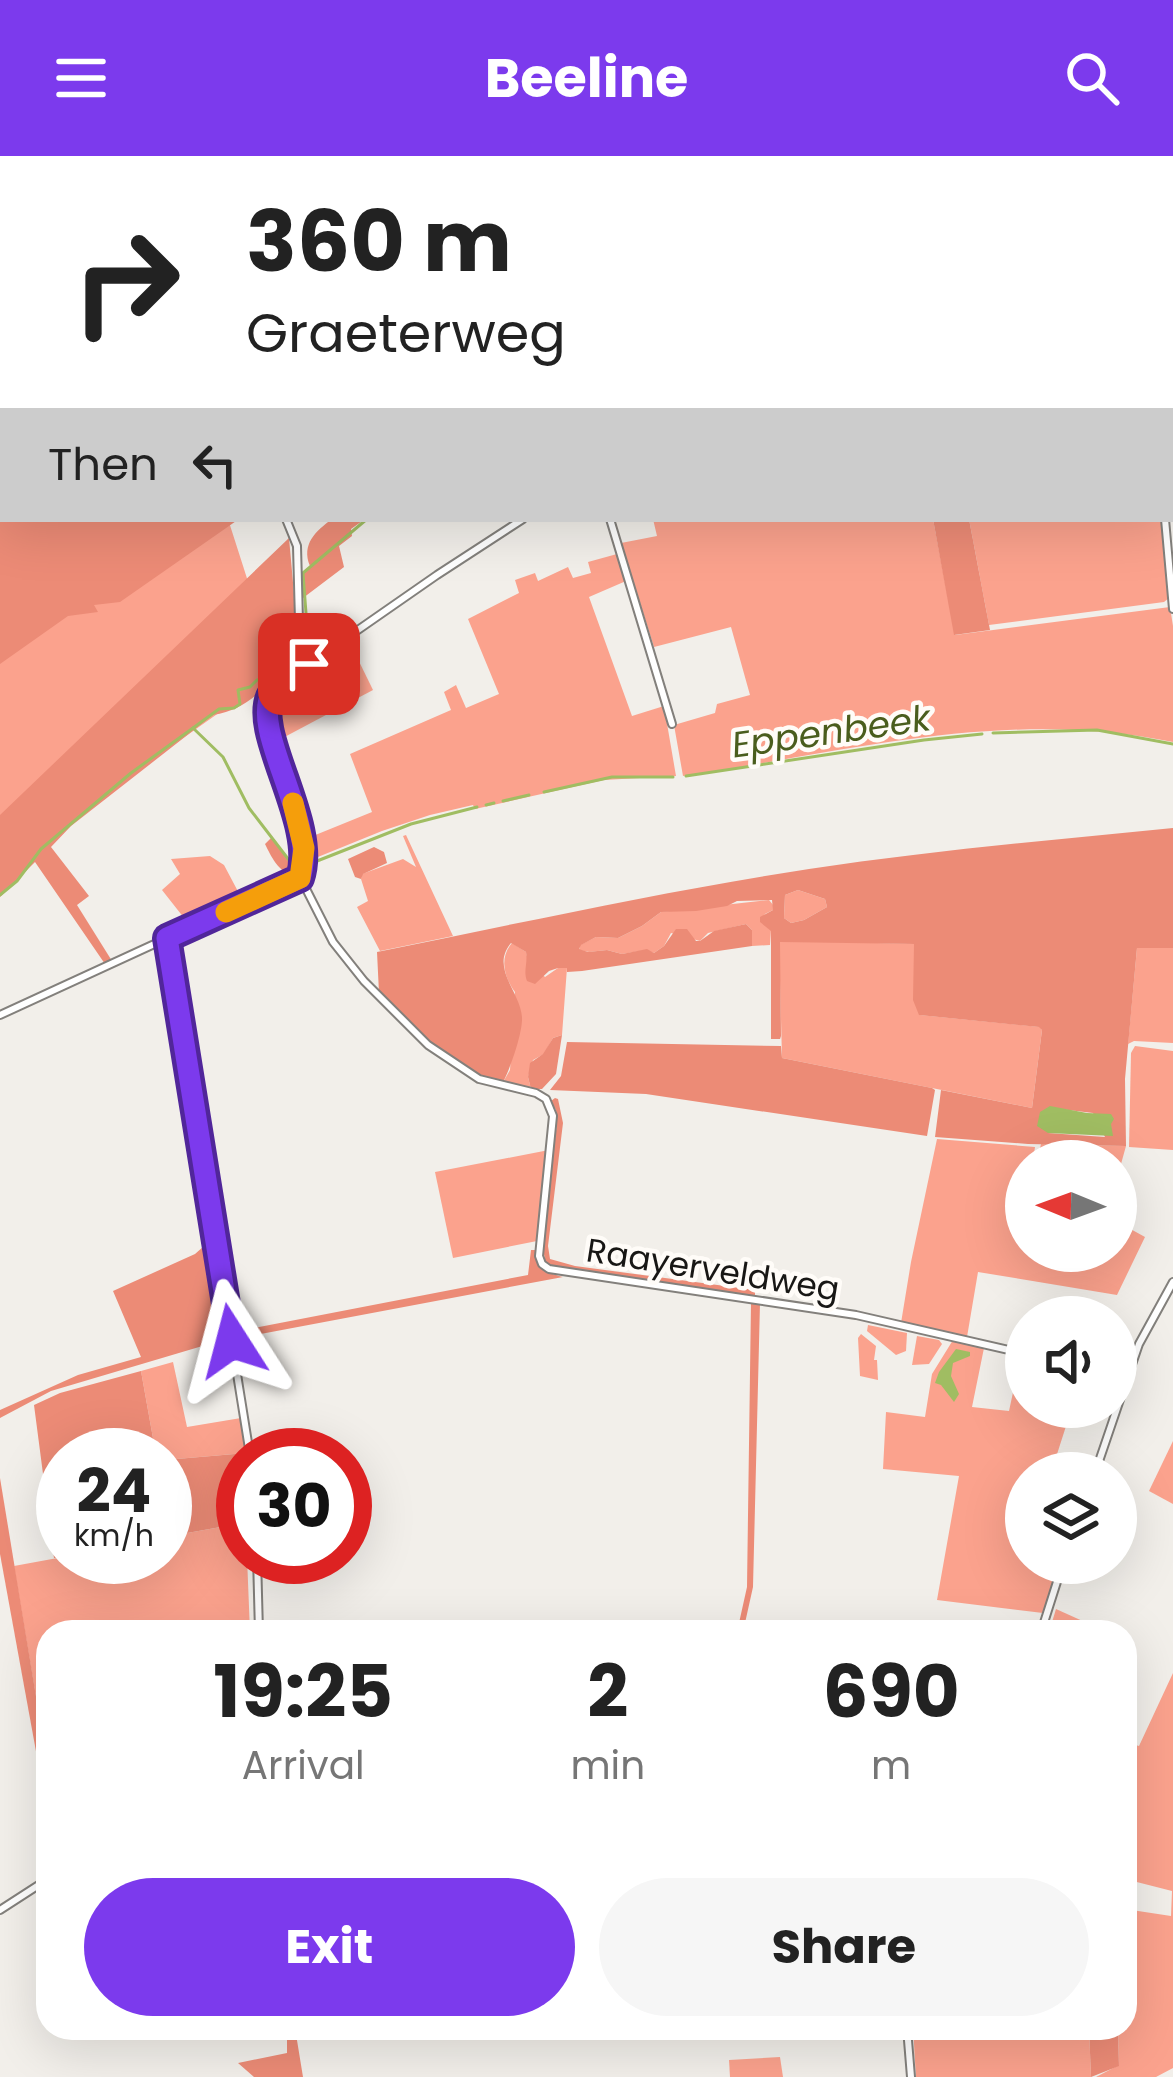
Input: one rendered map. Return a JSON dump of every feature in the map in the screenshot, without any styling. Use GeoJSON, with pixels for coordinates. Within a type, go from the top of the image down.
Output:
{"type":"FeatureCollection","features":[{"type":"Feature","properties":{"kind":"street"},"geometry":{"type":"LineString","coordinates":[[287,522],[297,546],[299,621],[309,664]]}},
{"type":"Feature","properties":{"kind":"street"},"geometry":{"type":"LineString","coordinates":[[0,1015],[302,873],[302,831],[267,708],[274,690],[518,522]]}},
{"type":"Feature","properties":{"kind":"street"},"geometry":{"type":"LineString","coordinates":[[611,522],[672,724]]}},
{"type":"Feature","properties":{"kind":"street"},"geometry":{"type":"LineString","coordinates":[[1165,522],[1173,609]]}},
{"type":"Feature","properties":{"kind":"street","name":"Raayerveldweg"},"geometry":{"type":"LineString","coordinates":[[302,873],[333,942],[364,981],[428,1045],[478,1079],[536,1093],[551,1107],[539,1256],[549,1269],[856,1315],[1005,1349]]}},
{"type":"Feature","properties":{"kind":"street"},"geometry":{"type":"LineString","coordinates":[[167,938],[246,1428]]}},
{"type":"Feature","properties":{"kind":"street"},"geometry":{"type":"LineString","coordinates":[[1137,1352],[1173,1282]]}},
{"type":"Feature","properties":{"kind":"street"},"geometry":{"type":"LineString","coordinates":[[258,1584],[259,1620]]}},
{"type":"Feature","properties":{"kind":"street"},"geometry":{"type":"LineString","coordinates":[[1045,1620],[1056,1584]]}},
{"type":"Feature","properties":{"kind":"street"},"geometry":{"type":"LineString","coordinates":[[0,1910],[36,1887]]}},
{"type":"Feature","properties":{"kind":"street"},"geometry":{"type":"LineString","coordinates":[[908,2040],[911,2077]]}},
{"type":"Feature","properties":{"kind":"shaded area"},"geometry":{"type":"Polygon","coordinates":[[[0,522],[229,522],[277,672],[122,781],[0,878],[0,522]]]}},
{"type":"Feature","properties":{"kind":"shaded area"},"geometry":{"type":"Polygon","coordinates":[[[0,522],[235,522],[120,602],[94,605],[98,612],[68,616],[0,664],[0,522]]]}},
{"type":"Feature","properties":{"kind":"shaded area"},"geometry":{"type":"Polygon","coordinates":[[[329,522],[361,522],[339,546],[344,567],[303,598],[301,574],[310,566],[309,545],[329,522]]]}},
{"type":"Feature","properties":{"kind":"shaded area"},"geometry":{"type":"Polygon","coordinates":[[[654,522],[934,522],[955,635],[1170,607],[1173,742],[1111,732],[988,731],[867,745],[683,776],[674,725],[715,713],[717,704],[750,695],[731,627],[654,647],[621,543],[657,536],[654,522]]]}},
{"type":"Feature","properties":{"kind":"shaded area"},"geometry":{"type":"Polygon","coordinates":[[[934,522],[970,522],[990,630],[954,635],[934,522]]]}},
{"type":"Feature","properties":{"kind":"shaded area"},"geometry":{"type":"Polygon","coordinates":[[[970,522],[1163,522],[1169,598],[1164,602],[989,625],[970,522]]]}},
{"type":"Feature","properties":{"kind":"shaded area"},"geometry":{"type":"Polygon","coordinates":[[[289,538],[302,653],[298,662],[282,657],[272,668],[277,676],[255,696],[213,715],[71,826],[51,847],[89,896],[77,905],[112,961],[105,964],[35,862],[0,897],[0,815],[289,538]]]}},
{"type":"Feature","properties":{"kind":"shaded area"},"geometry":{"type":"Polygon","coordinates":[[[617,554],[626,581],[589,597],[632,716],[664,706],[676,776],[604,780],[475,809],[473,805],[382,831],[308,861],[308,838],[372,812],[350,754],[451,710],[444,692],[456,685],[466,708],[499,694],[468,619],[519,593],[515,580],[535,573],[538,581],[568,567],[573,578],[591,573],[588,562],[617,554]]]}},
{"type":"Feature","properties":{"kind":"shaded area"},"geometry":{"type":"Polygon","coordinates":[[[349,641],[373,690],[277,741],[270,718],[276,693],[349,641]]]}},
{"type":"Feature","properties":{"kind":"shaded area"},"geometry":{"type":"Polygon","coordinates":[[[1173,828],[1173,948],[1137,948],[1125,1079],[1126,1140],[1005,1142],[935,1137],[941,1090],[1032,1108],[1042,1030],[919,1015],[913,1000],[914,944],[780,942],[781,1036],[771,1039],[771,931],[760,917],[773,910],[772,900],[661,912],[618,938],[596,937],[579,949],[622,954],[647,949],[654,953],[676,929],[687,929],[700,941],[714,931],[746,924],[752,930],[752,946],[582,971],[558,968],[535,984],[527,981],[526,952],[511,943],[505,952],[505,971],[522,1024],[502,1084],[450,1059],[379,993],[377,952],[647,897],[945,851],[1173,828]],[[798,890],[785,895],[784,918],[791,923],[804,920],[827,907],[825,899],[798,890]],[[1060,1109],[1048,1133],[1105,1137],[1093,1113],[1060,1109]]]}},
{"type":"Feature","properties":{"kind":"shaded area"},"geometry":{"type":"Polygon","coordinates":[[[406,835],[453,936],[380,951],[357,907],[368,901],[362,874],[403,859],[416,867],[406,835]]]}},
{"type":"Feature","properties":{"kind":"shaded area"},"geometry":{"type":"Polygon","coordinates":[[[272,837],[299,864],[294,876],[270,854],[265,844],[272,837]]]}},
{"type":"Feature","properties":{"kind":"shaded area"},"geometry":{"type":"Polygon","coordinates":[[[374,847],[384,852],[387,863],[361,879],[355,877],[348,859],[374,847]]]}},
{"type":"Feature","properties":{"kind":"shaded area"},"geometry":{"type":"Polygon","coordinates":[[[210,856],[224,865],[242,899],[188,923],[162,890],[180,874],[171,859],[210,856]]]}},
{"type":"Feature","properties":{"kind":"shaded area"},"geometry":{"type":"Polygon","coordinates":[[[798,890],[825,899],[827,907],[791,923],[784,918],[785,895],[798,890]]]}},
{"type":"Feature","properties":{"kind":"shaded area"},"geometry":{"type":"Polygon","coordinates":[[[769,900],[773,910],[761,922],[771,930],[770,945],[752,946],[752,930],[746,924],[708,933],[700,941],[671,933],[654,953],[579,950],[596,937],[618,938],[661,912],[769,900]]]}},
{"type":"Feature","properties":{"kind":"shaded area"},"geometry":{"type":"Polygon","coordinates":[[[779,942],[915,944],[920,1015],[1040,1027],[1032,1108],[782,1058],[779,942]]]}},
{"type":"Feature","properties":{"kind":"shaded area"},"geometry":{"type":"Polygon","coordinates":[[[512,943],[526,952],[528,961],[545,977],[567,968],[562,1035],[553,1038],[544,1054],[533,1060],[528,1077],[531,1089],[502,1084],[510,1070],[515,992],[504,961],[512,943]]]}},
{"type":"Feature","properties":{"kind":"shaded area"},"geometry":{"type":"Polygon","coordinates":[[[1137,948],[1173,948],[1173,1043],[1128,1044],[1137,948]]]}},
{"type":"Feature","properties":{"kind":"shaded area"},"geometry":{"type":"Polygon","coordinates":[[[562,1035],[556,1074],[542,1089],[531,1089],[530,1063],[553,1038],[562,1035]]]}},
{"type":"Feature","properties":{"kind":"shaded area"},"geometry":{"type":"Polygon","coordinates":[[[567,1042],[781,1046],[782,1058],[932,1088],[927,1136],[646,1094],[550,1090],[561,1076],[567,1042]]]}},
{"type":"Feature","properties":{"kind":"shaded area"},"geometry":{"type":"Polygon","coordinates":[[[1135,1046],[1173,1051],[1173,1150],[1137,1148],[1137,1140],[1129,1140],[1135,1046]]]}},
{"type":"Feature","properties":{"kind":"shaded area"},"geometry":{"type":"Polygon","coordinates":[[[555,1098],[563,1123],[550,1259],[755,1290],[755,1296],[573,1272],[546,1264],[542,1245],[557,1123],[551,1101],[555,1098]]]}},
{"type":"Feature","properties":{"kind":"shaded area"},"geometry":{"type":"Polygon","coordinates":[[[1050,1106],[1111,1114],[1113,1136],[1048,1133],[1037,1126],[1040,1112],[1050,1106]]]}},
{"type":"Feature","properties":{"kind":"shaded area"},"geometry":{"type":"Polygon","coordinates":[[[937,1139],[1005,1145],[1005,1272],[1128,1272],[1117,1295],[978,1272],[967,1337],[901,1323],[937,1139]]]}},
{"type":"Feature","properties":{"kind":"shaded area"},"geometry":{"type":"Polygon","coordinates":[[[549,1150],[537,1241],[453,1258],[435,1172],[549,1150]]]}},
{"type":"Feature","properties":{"kind":"shaded area"},"geometry":{"type":"Polygon","coordinates":[[[212,1239],[226,1339],[51,1391],[0,1418],[0,1410],[78,1375],[141,1357],[113,1291],[195,1254],[212,1239]]]}},
{"type":"Feature","properties":{"kind":"shaded area"},"geometry":{"type":"Polygon","coordinates":[[[531,1250],[537,1250],[543,1269],[563,1277],[234,1339],[233,1332],[528,1275],[531,1250]]]}},
{"type":"Feature","properties":{"kind":"shaded area"},"geometry":{"type":"Polygon","coordinates":[[[751,1302],[760,1303],[753,1587],[746,1620],[740,1620],[747,1587],[751,1302]]]}},
{"type":"Feature","properties":{"kind":"shaded area"},"geometry":{"type":"Polygon","coordinates":[[[868,1325],[907,1333],[906,1351],[896,1355],[867,1331],[868,1325]]]}},
{"type":"Feature","properties":{"kind":"shaded area"},"geometry":{"type":"Polygon","coordinates":[[[861,1334],[876,1346],[878,1380],[860,1376],[861,1334]]]}},
{"type":"Feature","properties":{"kind":"shaded area"},"geometry":{"type":"Polygon","coordinates":[[[917,1336],[942,1344],[929,1364],[912,1365],[917,1336]]]}},
{"type":"Feature","properties":{"kind":"shaded area"},"geometry":{"type":"Polygon","coordinates":[[[953,1340],[984,1348],[972,1407],[1005,1411],[1005,1428],[1065,1428],[1058,1452],[1005,1452],[1005,1584],[1053,1584],[1043,1613],[937,1600],[959,1476],[883,1469],[886,1412],[925,1417],[932,1374],[953,1340]]]}},
{"type":"Feature","properties":{"kind":"shaded area"},"geometry":{"type":"Polygon","coordinates":[[[956,1349],[970,1356],[953,1363],[951,1376],[959,1394],[954,1402],[935,1383],[956,1349]]]}},
{"type":"Feature","properties":{"kind":"shaded area"},"geometry":{"type":"Polygon","coordinates":[[[173,1362],[187,1427],[241,1418],[242,1428],[216,1428],[216,1456],[192,1458],[192,1428],[151,1428],[141,1371],[173,1362]]]}},
{"type":"Feature","properties":{"kind":"shaded area"},"geometry":{"type":"Polygon","coordinates":[[[141,1371],[151,1428],[37,1428],[34,1405],[141,1371]]]}},
{"type":"Feature","properties":{"kind":"shaded area"},"geometry":{"type":"Polygon","coordinates":[[[1173,1441],[1173,1504],[1149,1491],[1173,1441]]]}},
{"type":"Feature","properties":{"kind":"shaded area"},"geometry":{"type":"Polygon","coordinates":[[[216,1456],[216,1528],[192,1532],[192,1458],[216,1456]]]}},
{"type":"Feature","properties":{"kind":"shaded area"},"geometry":{"type":"Polygon","coordinates":[[[0,1478],[36,1696],[36,1751],[0,1554],[0,1478]]]}},
{"type":"Feature","properties":{"kind":"shaded area"},"geometry":{"type":"Polygon","coordinates":[[[216,1528],[216,1584],[248,1584],[250,1620],[36,1620],[36,1697],[14,1566],[36,1562],[36,1584],[192,1584],[192,1532],[216,1528]]]}},
{"type":"Feature","properties":{"kind":"shaded area"},"geometry":{"type":"Polygon","coordinates":[[[1056,1609],[1080,1620],[1053,1620],[1056,1609]]]}},
{"type":"Feature","properties":{"kind":"shaded area"},"geometry":{"type":"Polygon","coordinates":[[[1173,1673],[1173,2068],[1156,2077],[1096,2077],[1119,2065],[1118,2040],[1137,2040],[1137,1911],[1171,1916],[1172,1891],[1137,1882],[1139,1746],[1173,1673]]]}},
{"type":"Feature","properties":{"kind":"shaded area"},"geometry":{"type":"Polygon","coordinates":[[[287,2040],[297,2040],[303,2077],[254,2077],[238,2063],[287,2053],[287,2040]]]}},
{"type":"Feature","properties":{"kind":"shaded area"},"geometry":{"type":"Polygon","coordinates":[[[914,2040],[1089,2040],[1091,2077],[916,2077],[914,2040]]]}},
{"type":"Feature","properties":{"kind":"shaded area"},"geometry":{"type":"Polygon","coordinates":[[[1089,2040],[1118,2040],[1119,2066],[1091,2077],[1089,2040]]]}},
{"type":"Feature","properties":{"kind":"shaded area"},"geometry":{"type":"Polygon","coordinates":[[[780,2057],[783,2077],[730,2077],[729,2060],[780,2057]]]}},
{"type":"Feature","properties":{"kind":"waterway"},"geometry":{"type":"LineString","coordinates":[[308,640],[303,573],[363,522]]}},
{"type":"Feature","properties":{"kind":"waterway"},"geometry":{"type":"LineString","coordinates":[[193,728],[219,709],[240,704],[238,690],[274,677],[271,667],[299,643]]}},
{"type":"Feature","properties":{"kind":"waterway","name":"Eppenbeek"},"geometry":{"type":"LineString","coordinates":[[0,895],[41,849],[193,728],[223,757],[249,808],[292,864]]}},
{"type":"Feature","properties":{"kind":"waterway","name":"Eppenbeek"},"geometry":{"type":"LineString","coordinates":[[993,733],[1097,730],[1173,744]]}},
{"type":"Feature","properties":{"kind":"waterway","name":"Eppenbeek"},"geometry":{"type":"LineString","coordinates":[[686,776],[982,734]]}},
{"type":"Feature","properties":{"kind":"waterway","name":"Eppenbeek"},"geometry":{"type":"LineString","coordinates":[[544,792],[612,777],[673,777]]}},
{"type":"Feature","properties":{"kind":"waterway","name":"Eppenbeek"},"geometry":{"type":"LineString","coordinates":[[503,801],[529,795]]}},
{"type":"Feature","properties":{"kind":"waterway","name":"Eppenbeek"},"geometry":{"type":"LineString","coordinates":[[486,805],[494,803]]}},
{"type":"Feature","properties":{"kind":"waterway","name":"Eppenbeek"},"geometry":{"type":"LineString","coordinates":[[312,863],[411,824],[477,807]]}},
{"type":"Feature","properties":{"kind":"slow traffic"},"geometry":{"type":"LineString","coordinates":[[226,912],[300,878],[304,848],[293,803]]}},
{"type":"Feature","properties":{"kind":"route"},"geometry":{"type":"LineString","coordinates":[[232,1341],[167,938],[300,878],[302,831],[267,708],[274,690],[309,664]]}}]}
